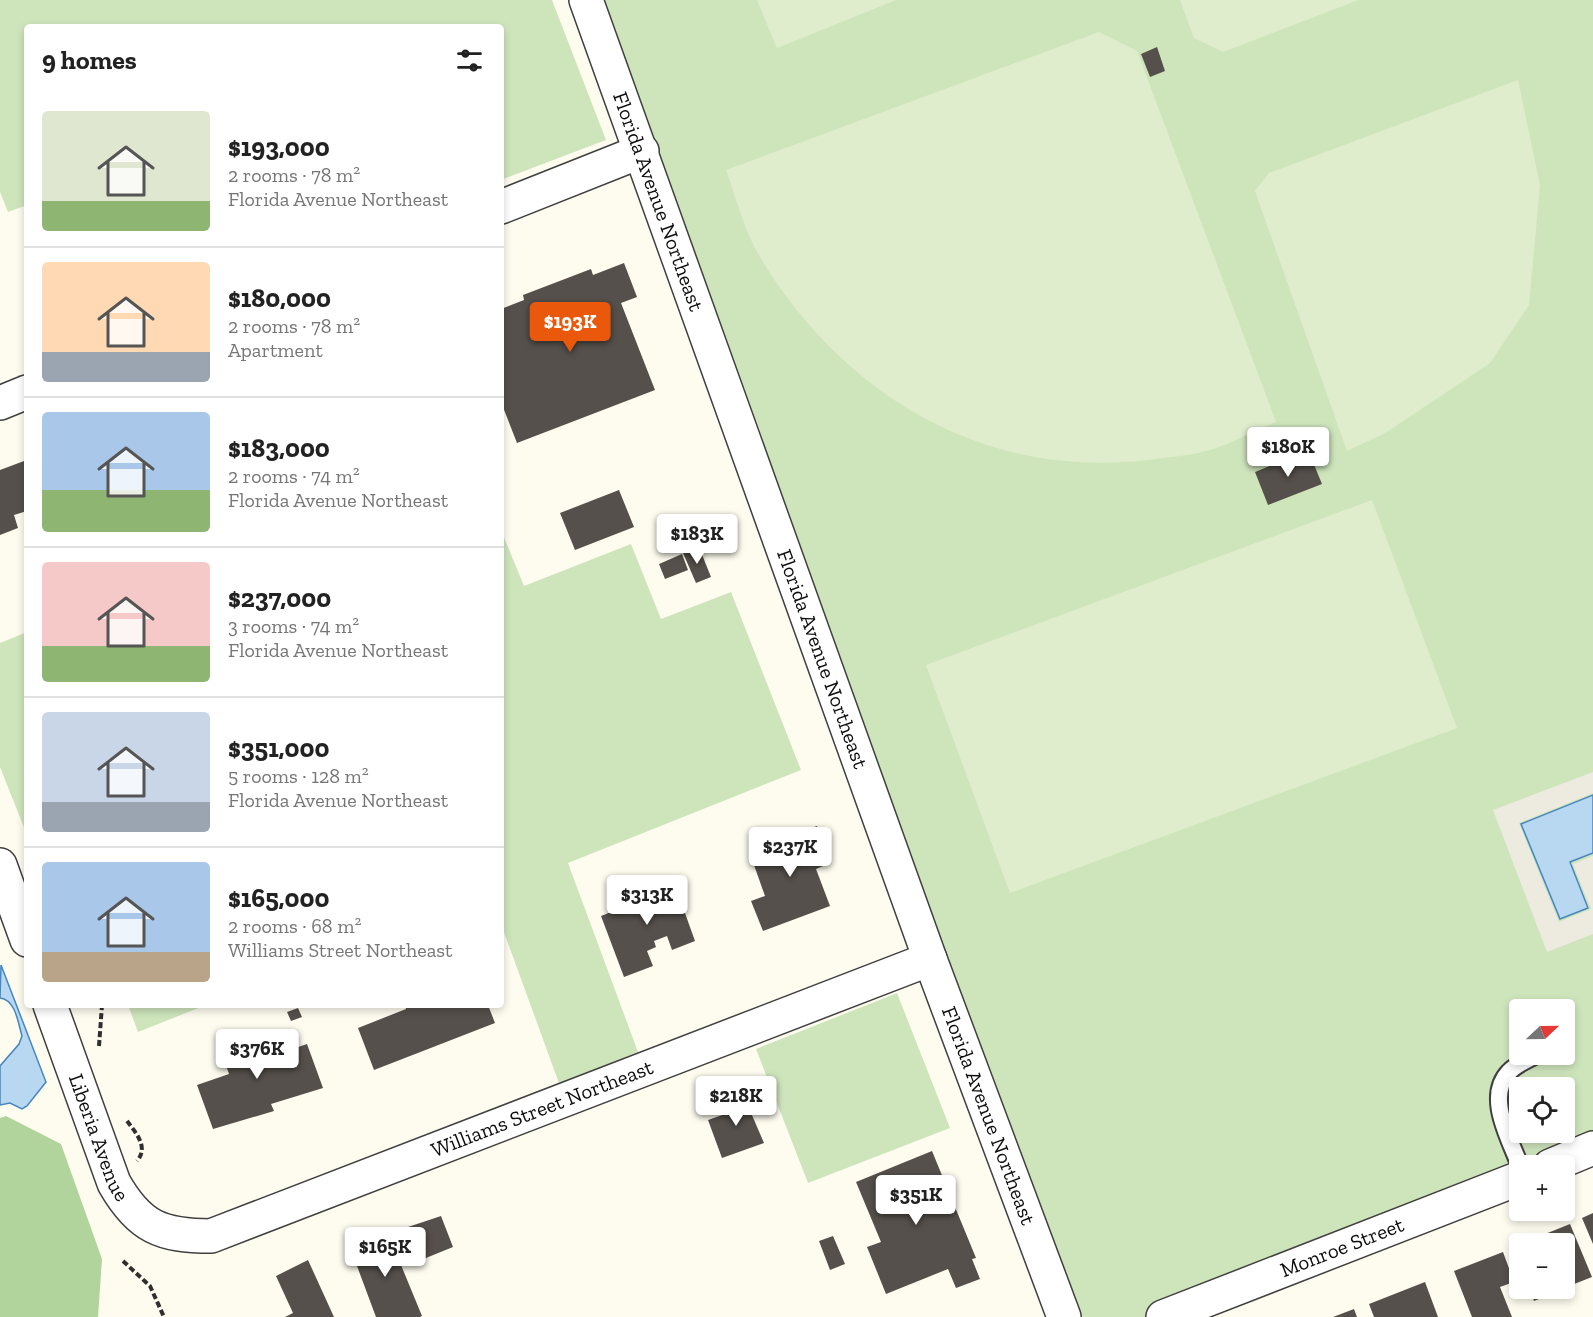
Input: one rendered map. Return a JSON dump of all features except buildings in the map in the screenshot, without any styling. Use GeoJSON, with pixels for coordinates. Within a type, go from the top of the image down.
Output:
{"type":"FeatureCollection","features":[{"type":"Feature","properties":{"kind":"street","name":"Florida Avenue Northeast"},"geometry":{"type":"LineString","coordinates":[[586,0],[930,959],[1064,1317]]}},
{"type":"Feature","properties":{"kind":"street"},"geometry":{"type":"LineString","coordinates":[[504,206],[642,151]]}},
{"type":"Feature","properties":{"kind":"street"},"geometry":{"type":"LineString","coordinates":[[0,403],[24,393]]}},
{"type":"Feature","properties":{"kind":"street"},"geometry":{"type":"LineString","coordinates":[[0,865],[24,932]]}},
{"type":"Feature","properties":{"kind":"street","name":"Williams Street Northeast"},"geometry":{"type":"LineString","coordinates":[[186,1236],[211,1236],[930,959]]}},
{"type":"Feature","properties":{"kind":"street","name":"Liberia Avenue"},"geometry":{"type":"LineString","coordinates":[[51,1008],[114,1183],[128,1207],[146,1223],[186,1236]]}},
{"type":"Feature","properties":{"kind":"street"},"geometry":{"type":"LineString","coordinates":[[1575,1156],[1593,1148]]}},
{"type":"Feature","properties":{"kind":"street","name":"Monroe Street"},"geometry":{"type":"LineString","coordinates":[[1163,1317],[1509,1182]]}},
{"type":"Feature","properties":{"kind":"lane"},"geometry":{"type":"LineString","coordinates":[[1516,1155],[1499,1107],[1499,1088],[1509,1072],[1520,1065]]}},
{"type":"Feature","properties":{"kind":"path"},"geometry":{"type":"LineString","coordinates":[[123,1261],[150,1286],[164,1317]]}},
{"type":"Feature","properties":{"kind":"green space"},"geometry":{"type":"Polygon","coordinates":[[[0,0],[552,0],[606,140],[504,179],[504,24],[24,24],[24,206],[8,212],[0,192],[0,0]]]}},
{"type":"Feature","properties":{"kind":"green space"},"geometry":{"type":"Polygon","coordinates":[[[586,0],[1593,0],[1593,1148],[1575,1155],[1509,1155],[1509,1171],[1163,1317],[1064,1317],[586,0]]]}},
{"type":"Feature","properties":{"kind":"green space"},"geometry":{"type":"Polygon","coordinates":[[[757,0],[896,0],[777,48],[757,0]]]}},
{"type":"Feature","properties":{"kind":"green space"},"geometry":{"type":"Polygon","coordinates":[[[1180,0],[1358,0],[1223,52],[1194,38],[1180,0]]]}},
{"type":"Feature","properties":{"kind":"green space"},"geometry":{"type":"Polygon","coordinates":[[[1099,32],[1137,51],[1276,422],[1210,450],[1147,460],[1087,462],[1030,456],[976,441],[926,419],[879,389],[836,353],[797,310],[757,251],[746,228],[726,170],[1099,32]]]}},
{"type":"Feature","properties":{"kind":"green space"},"geometry":{"type":"Polygon","coordinates":[[[1518,80],[1540,185],[1529,305],[1490,363],[1385,433],[1347,451],[1255,191],[1269,173],[1518,80]]]}},
{"type":"Feature","properties":{"kind":"green space"},"geometry":{"type":"Polygon","coordinates":[[[1372,500],[1457,728],[1010,893],[926,665],[1372,500]]]}},
{"type":"Feature","properties":{"kind":"green space"},"geometry":{"type":"Polygon","coordinates":[[[504,537],[524,586],[631,544],[661,619],[731,592],[801,770],[568,863],[638,1052],[560,1086],[504,932],[504,537]]]}},
{"type":"Feature","properties":{"kind":"green space"},"geometry":{"type":"Polygon","coordinates":[[[24,633],[24,827],[0,767],[0,643],[24,633]]]}},
{"type":"Feature","properties":{"kind":"green space"},"geometry":{"type":"Polygon","coordinates":[[[897,993],[950,1128],[808,1183],[756,1049],[897,993]]]}},
{"type":"Feature","properties":{"kind":"green space"},"geometry":{"type":"Polygon","coordinates":[[[129,1008],[198,1008],[138,1032],[129,1008]]]}},
{"type":"Feature","properties":{"kind":"green space"},"geometry":{"type":"Polygon","coordinates":[[[6,1116],[61,1144],[102,1259],[98,1317],[0,1317],[0,1118],[6,1116]]]}},
{"type":"Feature","properties":{"kind":"shaded area"},"geometry":{"type":"Polygon","coordinates":[[[1593,772],[1593,793],[1519,823],[1559,922],[1591,909],[1573,864],[1593,856],[1593,934],[1547,952],[1493,810],[1593,772]]]}},
{"type":"Feature","properties":{"kind":"water"},"geometry":{"type":"Polygon","coordinates":[[[1593,795],[1593,853],[1570,862],[1588,908],[1560,919],[1521,824],[1593,795]]]}},
{"type":"Feature","properties":{"kind":"water"},"geometry":{"type":"Polygon","coordinates":[[[1,965],[46,1082],[22,1109],[10,1103],[0,1105],[0,1066],[19,1044],[22,1036],[13,1007],[0,998],[1,965]]]}}]}
